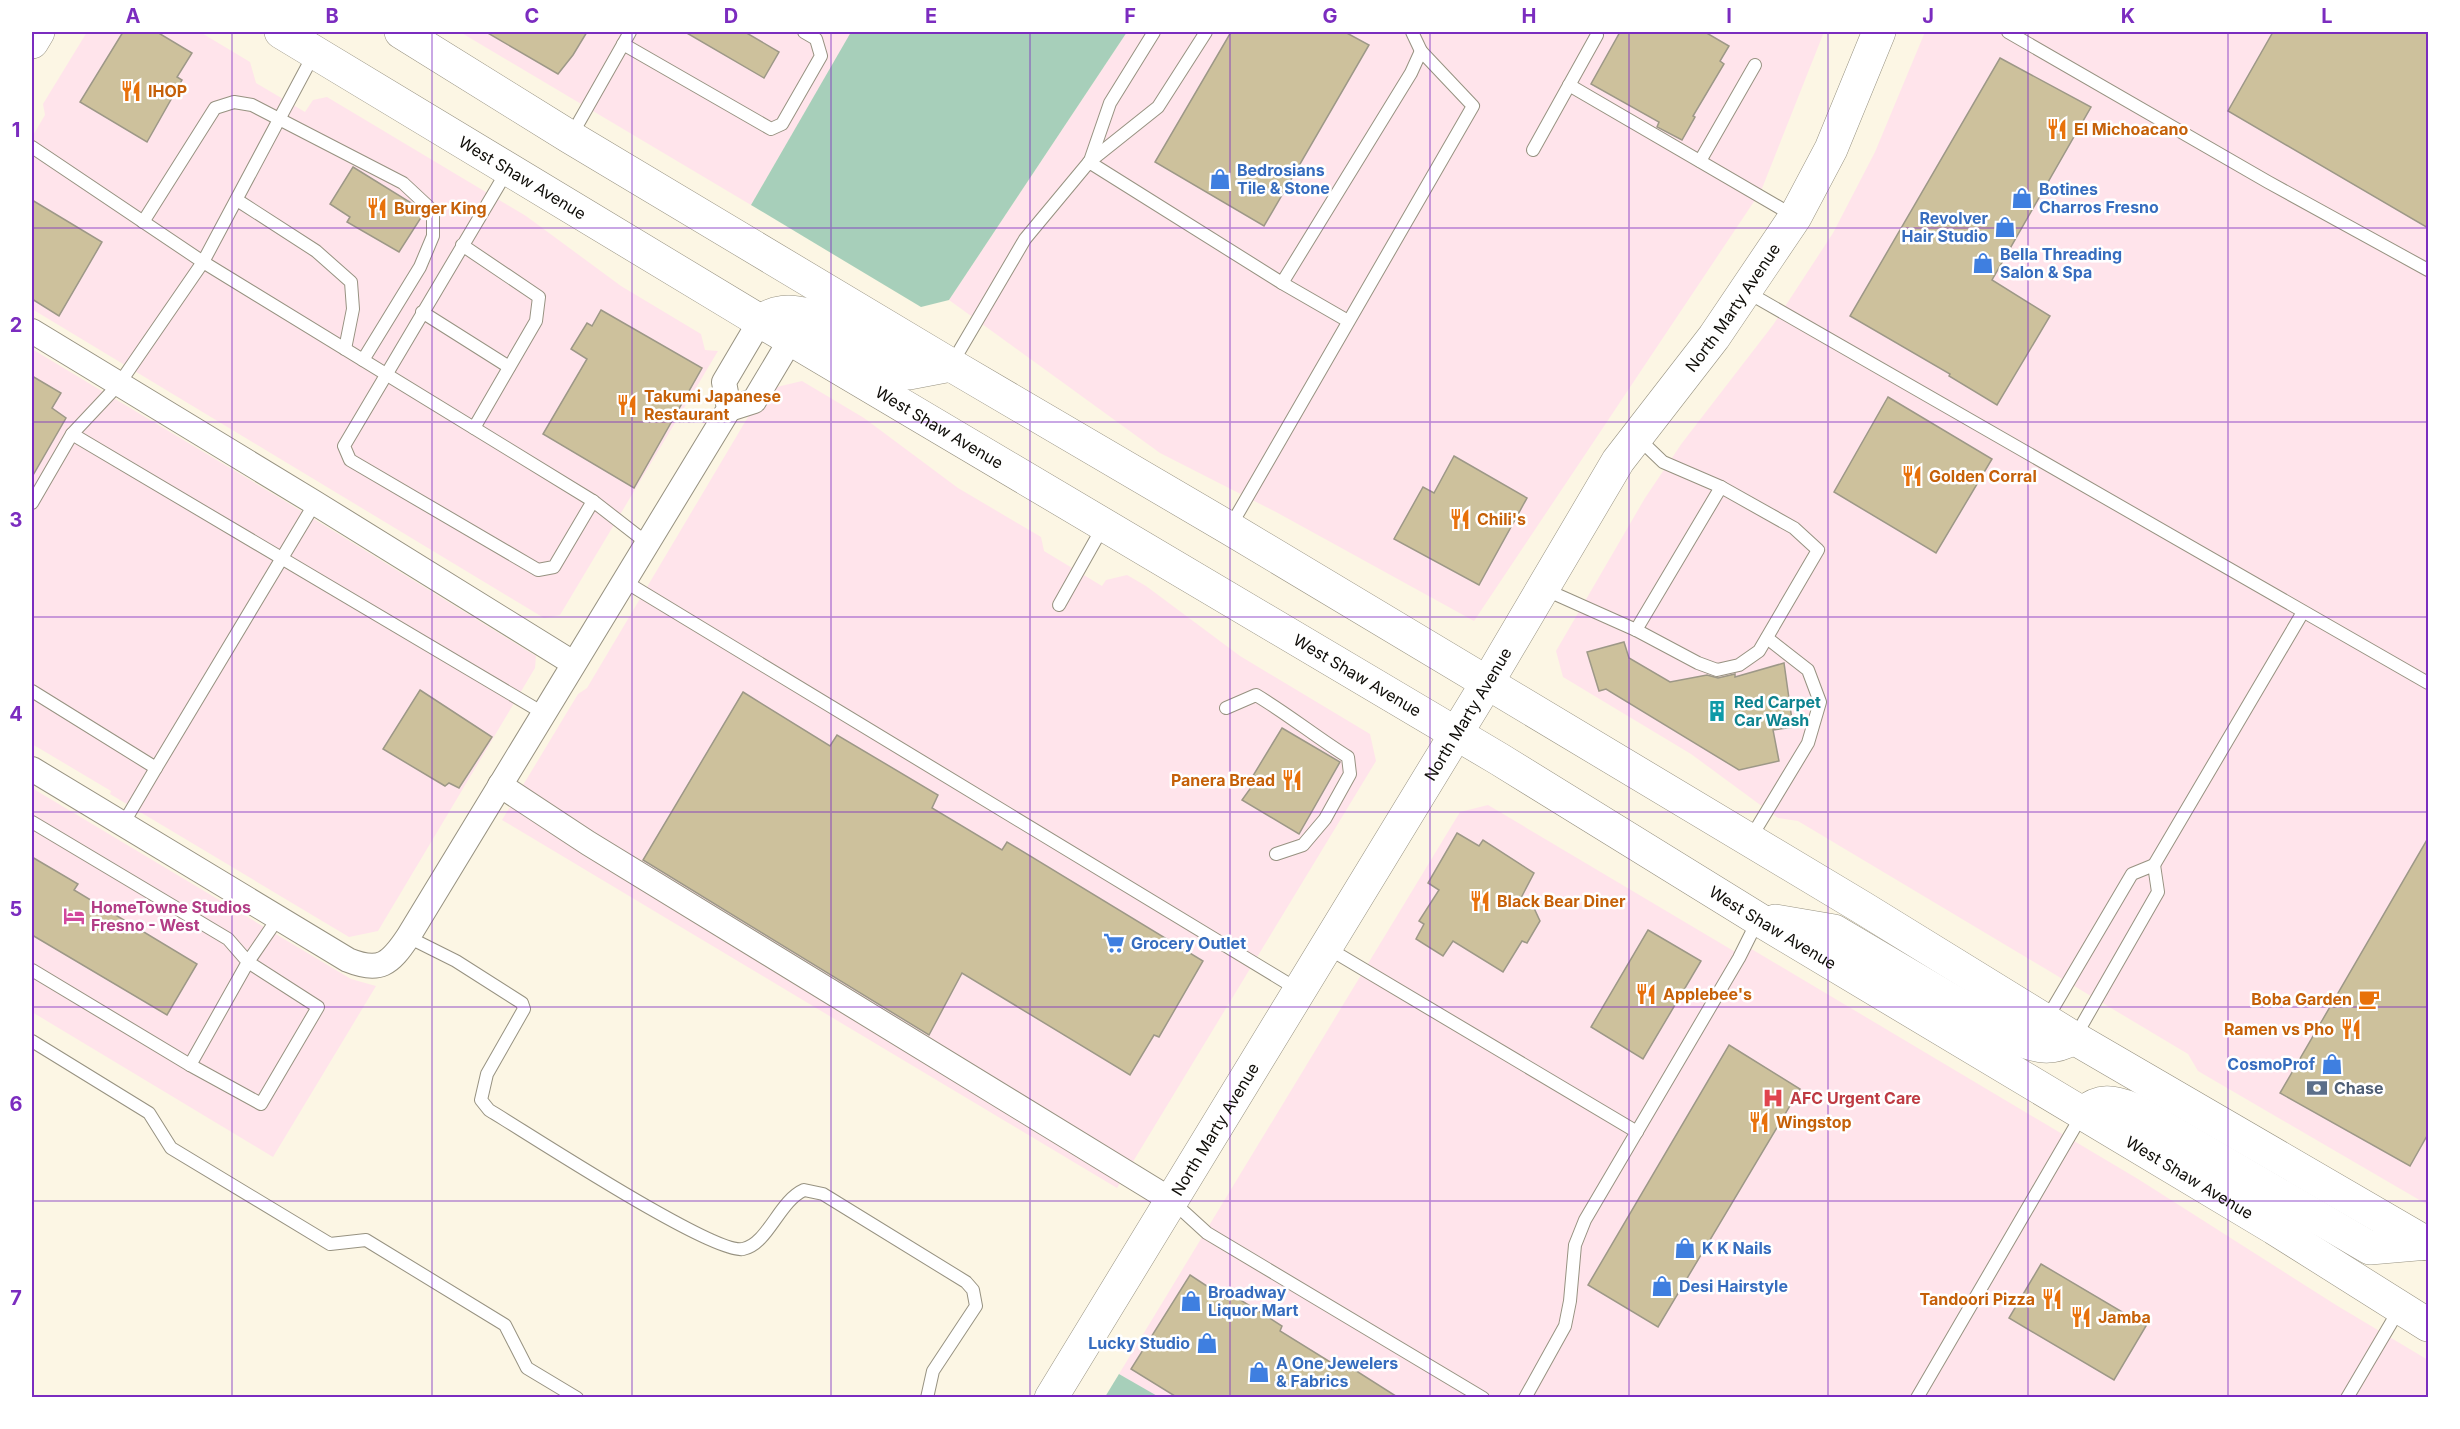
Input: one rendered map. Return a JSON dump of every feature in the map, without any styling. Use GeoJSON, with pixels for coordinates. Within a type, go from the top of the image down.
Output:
{"type":"FeatureCollection","features":[{"type":"Feature","properties":{"kind":"main road"},"geometry":{"type":"LineString","coordinates":[[32,42],[38,32]]}},
{"type":"Feature","properties":{"kind":"main road","name":"West Shaw Avenue"},"geometry":{"type":"LineString","coordinates":[[281,32],[509,167],[760,321],[1455,734],[1758,919],[2274,1228],[2428,1325]]}},
{"type":"Feature","properties":{"kind":"main road","name":"North Marty Avenue"},"geometry":{"type":"LineString","coordinates":[[1051,1398],[1487,683],[1618,461],[1714,337],[1795,217],[1831,149],[1879,32]]}},
{"type":"Feature","properties":{"kind":"main road"},"geometry":{"type":"LineString","coordinates":[[411,34],[570,137],[1229,528],[2074,1038],[2428,1243]]}},
{"type":"Feature","properties":{"kind":"main road"},"geometry":{"type":"LineString","coordinates":[[760,321],[776,313],[791,311],[807,315],[909,374],[951,365]]}},
{"type":"Feature","properties":{"kind":"main road"},"geometry":{"type":"LineString","coordinates":[[1758,919],[1834,931],[2013,1037],[2029,1044],[2044,1047],[2061,1046],[2074,1038]]}},
{"type":"Feature","properties":{"kind":"main road"},"geometry":{"type":"LineString","coordinates":[[2083,1113],[2093,1105],[2105,1101],[2132,1108],[2370,1248],[2428,1243]]}},
{"type":"Feature","properties":{"kind":"street"},"geometry":{"type":"LineString","coordinates":[[729,409],[724,382],[760,321]]}},
{"type":"Feature","properties":{"kind":"street"},"geometry":{"type":"LineString","coordinates":[[32,331],[573,663]]}},
{"type":"Feature","properties":{"kind":"street"},"geometry":{"type":"LineString","coordinates":[[32,769],[348,960],[364,967],[382,966],[397,954],[408,937],[729,409],[754,401],[791,339]]}},
{"type":"Feature","properties":{"kind":"street"},"geometry":{"type":"LineString","coordinates":[[500,784],[588,843],[1171,1200]]}},
{"type":"Feature","properties":{"kind":"lane"},"geometry":{"type":"LineString","coordinates":[[570,137],[630,32]]}},
{"type":"Feature","properties":{"kind":"lane"},"geometry":{"type":"LineString","coordinates":[[623,44],[771,129],[782,123],[821,56],[816,39],[804,32]]}},
{"type":"Feature","properties":{"kind":"lane"},"geometry":{"type":"LineString","coordinates":[[1089,162],[1110,103],[1154,32]]}},
{"type":"Feature","properties":{"kind":"lane"},"geometry":{"type":"LineString","coordinates":[[951,365],[1025,240],[1089,162],[1158,107],[1206,32]]}},
{"type":"Feature","properties":{"kind":"lane"},"geometry":{"type":"LineString","coordinates":[[1229,528],[1473,106],[1421,51],[1412,32]]}},
{"type":"Feature","properties":{"kind":"lane"},"geometry":{"type":"LineString","coordinates":[[2008,32],[2259,177],[2428,270]]}},
{"type":"Feature","properties":{"kind":"lane"},"geometry":{"type":"LineString","coordinates":[[1533,150],[1597,35]]}},
{"type":"Feature","properties":{"kind":"lane"},"geometry":{"type":"LineString","coordinates":[[32,503],[72,434],[119,384],[203,262],[316,51]]}},
{"type":"Feature","properties":{"kind":"lane"},"geometry":{"type":"LineString","coordinates":[[1282,283],[1405,83],[1421,51]]}},
{"type":"Feature","properties":{"kind":"lane"},"geometry":{"type":"LineString","coordinates":[[1700,161],[1755,65]]}},
{"type":"Feature","properties":{"kind":"lane"},"geometry":{"type":"LineString","coordinates":[[1569,85],[1795,217]]}},
{"type":"Feature","properties":{"kind":"lane"},"geometry":{"type":"LineString","coordinates":[[143,222],[215,108],[234,102],[252,105],[281,118],[403,183],[433,211],[433,236],[420,267],[363,360]]}},
{"type":"Feature","properties":{"kind":"lane"},"geometry":{"type":"LineString","coordinates":[[32,147],[203,262],[593,501],[647,543]]}},
{"type":"Feature","properties":{"kind":"lane"},"geometry":{"type":"LineString","coordinates":[[1089,162],[1282,283],[1348,321]]}},
{"type":"Feature","properties":{"kind":"lane"},"geometry":{"type":"LineString","coordinates":[[509,167],[344,446],[350,460],[538,570],[554,567],[593,501]]}},
{"type":"Feature","properties":{"kind":"lane"},"geometry":{"type":"LineString","coordinates":[[237,200],[316,251],[351,282],[353,309],[345,349]]}},
{"type":"Feature","properties":{"kind":"lane"},"geometry":{"type":"LineString","coordinates":[[462,245],[539,297],[536,321],[474,428]]}},
{"type":"Feature","properties":{"kind":"lane"},"geometry":{"type":"LineString","coordinates":[[1746,291],[2428,683]]}},
{"type":"Feature","properties":{"kind":"lane"},"geometry":{"type":"LineString","coordinates":[[422,312],[509,367]]}},
{"type":"Feature","properties":{"kind":"lane"},"geometry":{"type":"LineString","coordinates":[[72,434],[543,713]]}},
{"type":"Feature","properties":{"kind":"lane"},"geometry":{"type":"LineString","coordinates":[[1543,588],[1717,670],[1740,665],[1760,651],[1818,550],[1794,528],[1720,488],[1663,462],[1636,436]]}},
{"type":"Feature","properties":{"kind":"lane"},"geometry":{"type":"LineString","coordinates":[[1636,630],[1720,488]]}},
{"type":"Feature","properties":{"kind":"lane"},"geometry":{"type":"LineString","coordinates":[[123,824],[280,558],[315,503]]}},
{"type":"Feature","properties":{"kind":"lane"},"geometry":{"type":"LineString","coordinates":[[1059,605],[1105,524]]}},
{"type":"Feature","properties":{"kind":"lane"},"geometry":{"type":"LineString","coordinates":[[624,581],[1299,990]]}},
{"type":"Feature","properties":{"kind":"lane"},"geometry":{"type":"LineString","coordinates":[[2046,1021],[2132,874],[2154,865],[2304,612]]}},
{"type":"Feature","properties":{"kind":"lane"},"geometry":{"type":"LineString","coordinates":[[1749,840],[1808,743],[1820,702],[1808,670],[1767,638]]}},
{"type":"Feature","properties":{"kind":"lane"},"geometry":{"type":"LineString","coordinates":[[32,691],[156,768]]}},
{"type":"Feature","properties":{"kind":"lane"},"geometry":{"type":"LineString","coordinates":[[1226,708],[1256,695],[1288,713],[1319,739],[1348,757],[1350,774],[1325,819],[1303,845],[1276,854]]}},
{"type":"Feature","properties":{"kind":"lane"},"geometry":{"type":"LineString","coordinates":[[32,822],[228,939],[248,962],[318,1007],[261,1104],[190,1065],[32,970]]}},
{"type":"Feature","properties":{"kind":"lane"},"geometry":{"type":"LineString","coordinates":[[2074,1038],[2158,892],[2154,865]]}},
{"type":"Feature","properties":{"kind":"lane"},"geometry":{"type":"LineString","coordinates":[[190,1065],[248,962],[278,918]]}},
{"type":"Feature","properties":{"kind":"lane"},"geometry":{"type":"LineString","coordinates":[[1525,1398],[1565,1326],[1570,1301],[1575,1245],[1585,1220],[1739,958],[1758,919]]}},
{"type":"Feature","properties":{"kind":"lane"},"geometry":{"type":"LineString","coordinates":[[408,937],[456,961],[522,1003],[524,1009],[487,1074],[481,1100],[489,1110],[671,1221],[724,1247],[742,1249],[754,1245],[791,1198],[804,1190],[823,1194],[966,1282],[973,1290],[976,1306],[933,1371],[927,1398]]}},
{"type":"Feature","properties":{"kind":"lane"},"geometry":{"type":"LineString","coordinates":[[1326,946],[1637,1132]]}},
{"type":"Feature","properties":{"kind":"lane"},"geometry":{"type":"LineString","coordinates":[[32,1041],[149,1113],[171,1148],[330,1244],[366,1240],[505,1325],[527,1368],[577,1398]]}},
{"type":"Feature","properties":{"kind":"lane"},"geometry":{"type":"LineString","coordinates":[[1917,1398],[2083,1113]]}},
{"type":"Feature","properties":{"kind":"lane"},"geometry":{"type":"LineString","coordinates":[[1171,1200],[1207,1233],[1483,1398]]}},
{"type":"Feature","properties":{"kind":"lane"},"geometry":{"type":"LineString","coordinates":[[2347,1398],[2400,1308]]}},
{"type":"Feature","properties":{"kind":"shaded area"},"geometry":{"type":"Polygon","coordinates":[[[87,32],[200,32],[250,62],[256,83],[305,112],[313,100],[327,97],[526,216],[621,286],[701,334],[705,350],[718,351],[560,615],[544,618],[32,309],[32,137],[45,115],[43,104],[87,32]]]}},
{"type":"Feature","properties":{"kind":"shaded area"},"geometry":{"type":"Polygon","coordinates":[[[460,32],[852,32],[751,205],[460,32]]]}},
{"type":"Feature","properties":{"kind":"shaded area"},"geometry":{"type":"Polygon","coordinates":[[[1127,32],[1824,32],[1761,191],[1474,621],[1276,512],[1160,453],[949,300],[1127,32]]]}},
{"type":"Feature","properties":{"kind":"shaded area"},"geometry":{"type":"Polygon","coordinates":[[[1925,32],[2428,32],[2428,1205],[2198,1071],[2188,1054],[1798,821],[1778,818],[1691,754],[1563,677],[1556,651],[1645,498],[1682,443],[1773,325],[1833,233],[1875,152],[1925,32]]]}},
{"type":"Feature","properties":{"kind":"shaded area"},"geometry":{"type":"Polygon","coordinates":[[[32,349],[285,501],[536,656],[535,668],[378,931],[349,937],[110,794],[111,791],[32,744],[32,349]]]}},
{"type":"Feature","properties":{"kind":"shaded area"},"geometry":{"type":"Polygon","coordinates":[[[802,381],[864,418],[958,488],[1041,537],[1044,551],[1102,586],[1106,580],[1127,575],[1146,586],[1240,656],[1370,734],[1376,761],[1117,1188],[502,820],[578,694],[587,688],[764,390],[802,381]]]}},
{"type":"Feature","properties":{"kind":"shaded area"},"geometry":{"type":"Polygon","coordinates":[[[32,788],[351,979],[376,986],[273,1157],[32,1012],[32,788]]]}},
{"type":"Feature","properties":{"kind":"shaded area"},"geometry":{"type":"Polygon","coordinates":[[[1488,805],[1737,953],[1743,944],[2138,1179],[2336,1305],[2428,1360],[2428,1397],[1159,1398],[1119,1374],[1460,812],[1488,805]]]}},
{"type":"Feature","properties":{"kind":"green space"},"geometry":{"type":"Polygon","coordinates":[[[851,32],[1127,32],[949,300],[921,307],[751,205],[851,32]]]}},
{"type":"Feature","properties":{"kind":"green space"},"geometry":{"type":"Polygon","coordinates":[[[1119,1374],[1159,1397],[1105,1397],[1119,1374]]]}},
{"type":"Feature","properties":{"kind":"building","name":"IHOP"},"geometry":{"type":"Polygon","coordinates":[[[123,32],[157,32],[192,53],[177,77],[182,80],[147,142],[80,102],[123,32]]]}},
{"type":"Feature","properties":{"kind":"building"},"geometry":{"type":"Polygon","coordinates":[[[486,32],[587,32],[558,74],[486,32]]]}},
{"type":"Feature","properties":{"kind":"building"},"geometry":{"type":"Polygon","coordinates":[[[685,32],[745,32],[779,52],[764,78],[685,32]]]}},
{"type":"Feature","properties":{"kind":"building"},"geometry":{"type":"Polygon","coordinates":[[[1231,32],[1345,32],[1369,45],[1264,226],[1155,162],[1231,32]]]}},
{"type":"Feature","properties":{"kind":"building"},"geometry":{"type":"Polygon","coordinates":[[[1620,32],[1705,32],[1729,46],[1720,61],[1724,64],[1693,116],[1695,117],[1682,140],[1657,127],[1659,122],[1591,84],[1620,32]]]}},
{"type":"Feature","properties":{"kind":"building"},"geometry":{"type":"Polygon","coordinates":[[[2273,32],[2428,32],[2428,228],[2228,111],[2273,32]]]}},
{"type":"Feature","properties":{"kind":"building"},"geometry":{"type":"Polygon","coordinates":[[[2000,58],[2091,107],[1992,280],[2050,316],[1997,405],[1949,376],[1950,374],[1850,316],[2000,58]]]}},
{"type":"Feature","properties":{"kind":"building","name":"Burger King"},"geometry":{"type":"Polygon","coordinates":[[[353,167],[424,213],[399,252],[347,222],[350,217],[330,204],[353,167]]]}},
{"type":"Feature","properties":{"kind":"building"},"geometry":{"type":"Polygon","coordinates":[[[32,200],[102,242],[59,316],[32,299],[32,200]]]}},
{"type":"Feature","properties":{"kind":"building"},"geometry":{"type":"Polygon","coordinates":[[[601,310],[702,368],[634,488],[543,434],[587,359],[571,349],[587,323],[592,326],[601,310]]]}},
{"type":"Feature","properties":{"kind":"building"},"geometry":{"type":"Polygon","coordinates":[[[32,376],[61,393],[52,408],[66,418],[32,477],[32,376]]]}},
{"type":"Feature","properties":{"kind":"building","name":"Golden Corral"},"geometry":{"type":"Polygon","coordinates":[[[1888,397],[1992,459],[1936,553],[1834,492],[1888,397]]]}},
{"type":"Feature","properties":{"kind":"building","name":"Chili's"},"geometry":{"type":"Polygon","coordinates":[[[1454,456],[1527,498],[1479,585],[1394,539],[1423,487],[1434,493],[1454,456]]]}},
{"type":"Feature","properties":{"kind":"building","name":"Red Carpet Car Wash"},"geometry":{"type":"Polygon","coordinates":[[[1624,642],[1629,658],[1670,682],[1707,675],[1718,678],[1735,674],[1735,677],[1784,663],[1793,727],[1773,730],[1779,761],[1739,770],[1606,689],[1599,691],[1587,652],[1624,642]]]}},
{"type":"Feature","properties":{"kind":"building"},"geometry":{"type":"Polygon","coordinates":[[[420,690],[492,737],[459,788],[449,783],[445,786],[383,749],[420,690]]]}},
{"type":"Feature","properties":{"kind":"building"},"geometry":{"type":"Polygon","coordinates":[[[743,692],[830,746],[837,735],[938,795],[932,808],[1002,850],[1007,842],[1203,961],[1159,1037],[1154,1035],[1130,1075],[962,973],[929,1035],[643,860],[743,692]]]}},
{"type":"Feature","properties":{"kind":"building","name":"Panera Bread"},"geometry":{"type":"Polygon","coordinates":[[[1282,728],[1340,762],[1299,834],[1242,800],[1255,782],[1251,779],[1282,728]]]}},
{"type":"Feature","properties":{"kind":"building","name":"Black Bear Diner"},"geometry":{"type":"Polygon","coordinates":[[[1457,833],[1479,846],[1483,840],[1534,873],[1522,896],[1533,906],[1540,921],[1527,943],[1522,941],[1503,972],[1453,941],[1443,956],[1416,939],[1424,924],[1419,921],[1439,890],[1428,883],[1457,833]]]}},
{"type":"Feature","properties":{"kind":"building"},"geometry":{"type":"Polygon","coordinates":[[[2428,838],[2428,1134],[2410,1166],[2280,1093],[2428,838]]]}},
{"type":"Feature","properties":{"kind":"building","name":"HomeTowne Studios Fresno - West"},"geometry":{"type":"Polygon","coordinates":[[[32,857],[78,884],[74,890],[197,964],[167,1015],[32,935],[32,857]]]}},
{"type":"Feature","properties":{"kind":"building","name":"Applebee's"},"geometry":{"type":"Polygon","coordinates":[[[1648,930],[1701,961],[1643,1059],[1591,1027],[1648,930]]]}},
{"type":"Feature","properties":{"kind":"building"},"geometry":{"type":"Polygon","coordinates":[[[1729,1045],[1800,1089],[1658,1327],[1588,1285],[1729,1045]]]}},
{"type":"Feature","properties":{"kind":"building"},"geometry":{"type":"Polygon","coordinates":[[[2041,1264],[2146,1326],[2114,1380],[2009,1318],[2041,1264]]]}},
{"type":"Feature","properties":{"kind":"building"},"geometry":{"type":"Polygon","coordinates":[[[1190,1275],[1228,1300],[1231,1294],[1282,1326],[1280,1331],[1343,1370],[1347,1365],[1399,1398],[1178,1398],[1131,1369],[1190,1275]]]}},
{"type":"Feature","properties":{"kind":"place","name":"IHOP"},"geometry":{"type":"Point","coordinates":[131,91]}},
{"type":"Feature","properties":{"kind":"place","name":"El Michoacano"},"geometry":{"type":"Point","coordinates":[2057,129]}},
{"type":"Feature","properties":{"kind":"place","name":"Bedrosians Tile & Stone"},"geometry":{"type":"Point","coordinates":[1220,179]}},
{"type":"Feature","properties":{"kind":"place","name":"Botines Charros Fresno"},"geometry":{"type":"Point","coordinates":[2022,198]}},
{"type":"Feature","properties":{"kind":"place","name":"Burger King"},"geometry":{"type":"Point","coordinates":[377,208]}},
{"type":"Feature","properties":{"kind":"place","name":"Revolver Hair Studio"},"geometry":{"type":"Point","coordinates":[2005,227]}},
{"type":"Feature","properties":{"kind":"place","name":"Bella Threading Salon & Spa"},"geometry":{"type":"Point","coordinates":[1983,263]}},
{"type":"Feature","properties":{"kind":"place","name":"Takumi Japanese Restaurant"},"geometry":{"type":"Point","coordinates":[627,405]}},
{"type":"Feature","properties":{"kind":"place","name":"Golden Corral"},"geometry":{"type":"Point","coordinates":[1912,476]}},
{"type":"Feature","properties":{"kind":"place","name":"Chili's"},"geometry":{"type":"Point","coordinates":[1460,519]}},
{"type":"Feature","properties":{"kind":"place","name":"Red Carpet Car Wash"},"geometry":{"type":"Point","coordinates":[1717,711]}},
{"type":"Feature","properties":{"kind":"place","name":"Panera Bread"},"geometry":{"type":"Point","coordinates":[1292,780]}},
{"type":"Feature","properties":{"kind":"place","name":"Black Bear Diner"},"geometry":{"type":"Point","coordinates":[1480,901]}},
{"type":"Feature","properties":{"kind":"place","name":"HomeTowne Studios Fresno - West"},"geometry":{"type":"Point","coordinates":[74,916]}},
{"type":"Feature","properties":{"kind":"place","name":"Grocery Outlet"},"geometry":{"type":"Point","coordinates":[1114,943]}},
{"type":"Feature","properties":{"kind":"place","name":"Applebee's"},"geometry":{"type":"Point","coordinates":[1646,994]}},
{"type":"Feature","properties":{"kind":"place","name":"Boba Garden"},"geometry":{"type":"Point","coordinates":[2369,999]}},
{"type":"Feature","properties":{"kind":"place","name":"Ramen vs Pho"},"geometry":{"type":"Point","coordinates":[2351,1029]}},
{"type":"Feature","properties":{"kind":"place","name":"CosmoProf"},"geometry":{"type":"Point","coordinates":[2332,1064]}},
{"type":"Feature","properties":{"kind":"place","name":"Chase"},"geometry":{"type":"Point","coordinates":[2317,1088]}},
{"type":"Feature","properties":{"kind":"place","name":"AFC Urgent Care"},"geometry":{"type":"Point","coordinates":[1773,1098]}},
{"type":"Feature","properties":{"kind":"place","name":"Wingstop"},"geometry":{"type":"Point","coordinates":[1759,1122]}},
{"type":"Feature","properties":{"kind":"place","name":"K K Nails"},"geometry":{"type":"Point","coordinates":[1685,1248]}},
{"type":"Feature","properties":{"kind":"place","name":"Desi Hairstyle"},"geometry":{"type":"Point","coordinates":[1662,1286]}},
{"type":"Feature","properties":{"kind":"place","name":"Tandoori Pizza"},"geometry":{"type":"Point","coordinates":[2052,1299]}},
{"type":"Feature","properties":{"kind":"place","name":"Broadway Liquor Mart"},"geometry":{"type":"Point","coordinates":[1191,1301]}},
{"type":"Feature","properties":{"kind":"place","name":"Jamba"},"geometry":{"type":"Point","coordinates":[2081,1317]}},
{"type":"Feature","properties":{"kind":"place","name":"Lucky Studio"},"geometry":{"type":"Point","coordinates":[1207,1343]}},
{"type":"Feature","properties":{"kind":"place","name":"A One Jewelers & Fabrics"},"geometry":{"type":"Point","coordinates":[1259,1372]}}]}
